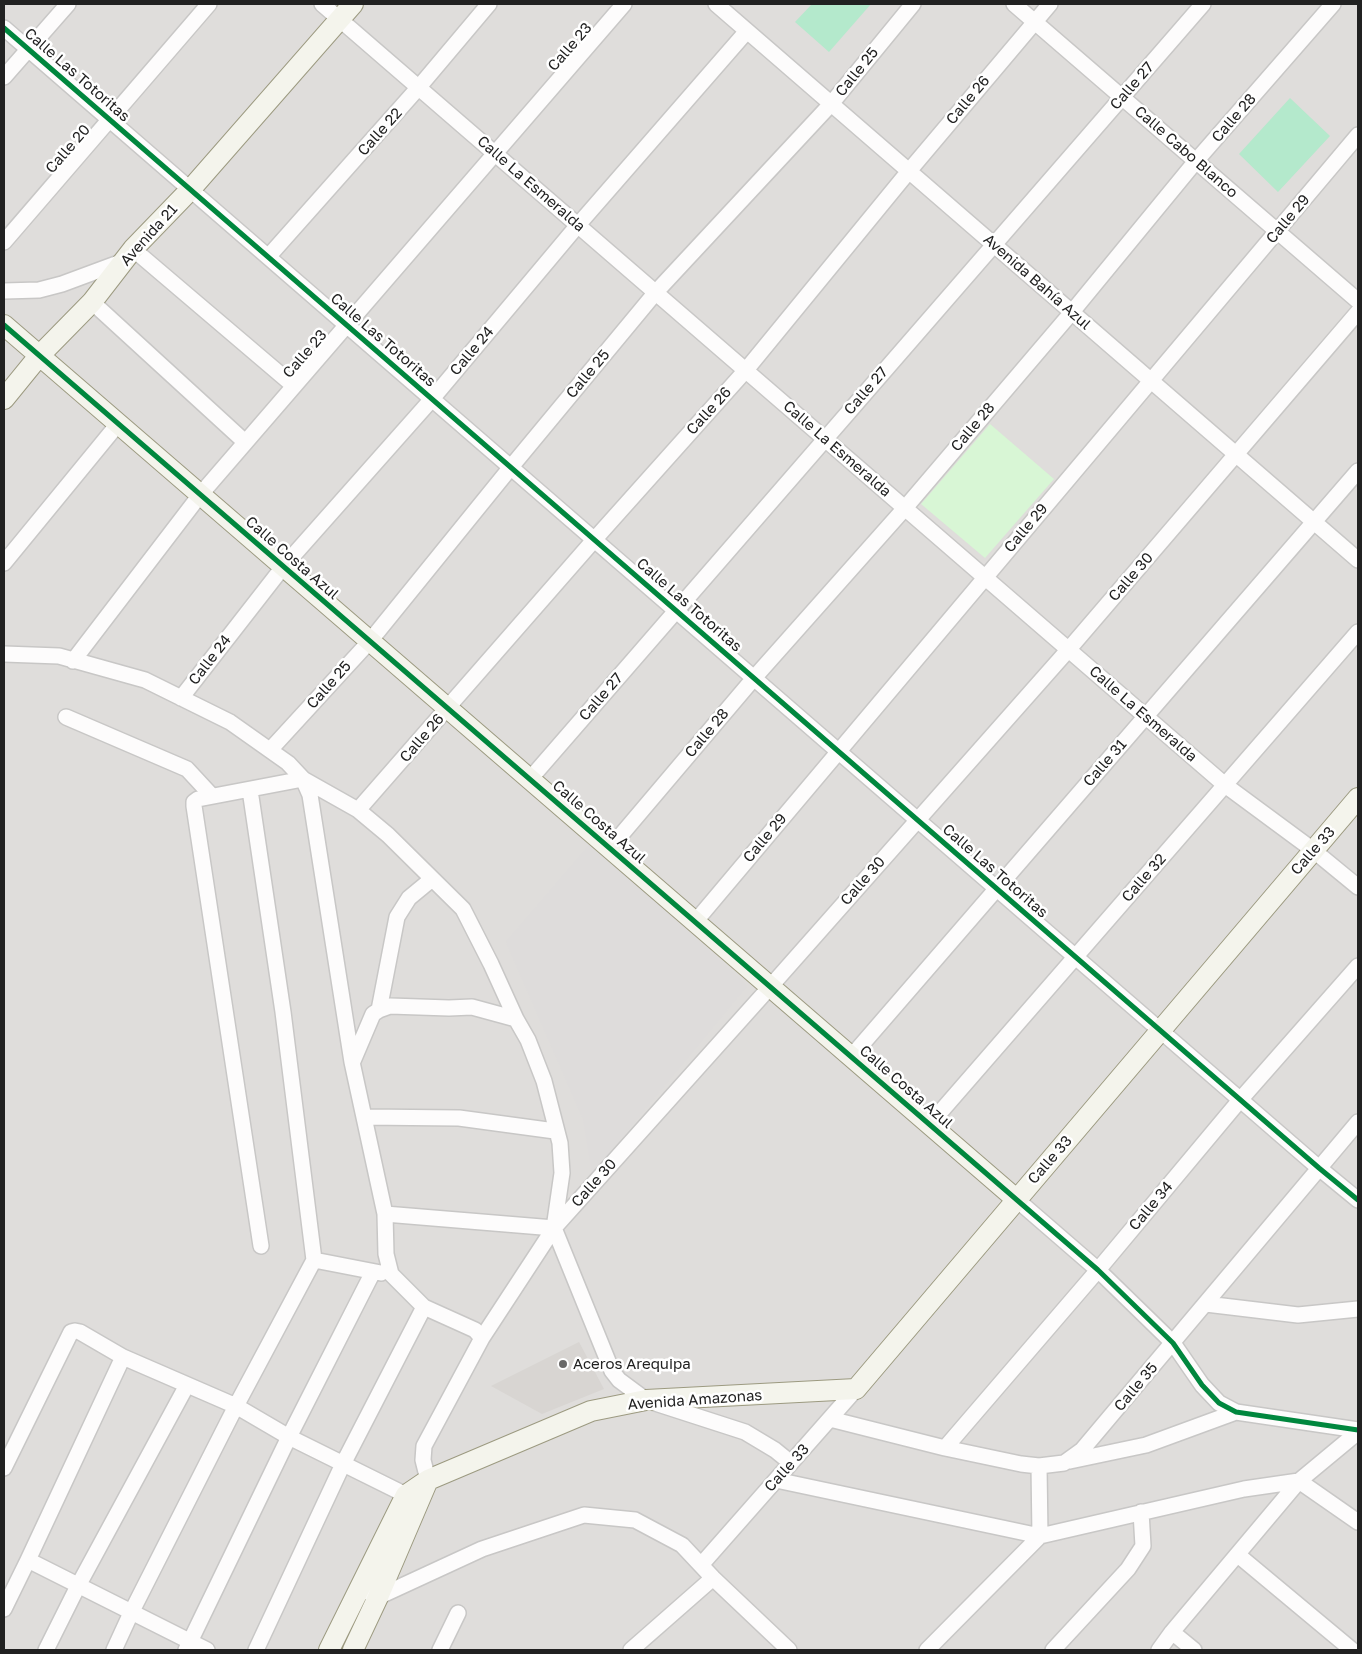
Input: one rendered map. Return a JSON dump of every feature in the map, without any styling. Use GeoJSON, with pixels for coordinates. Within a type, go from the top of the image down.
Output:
{"type":"FeatureCollection","features":[{"type":"Feature","properties":{"kind":"street"},"geometry":{"type":"LineString","coordinates":[[4,77],[68,4]]}},
{"type":"Feature","properties":{"kind":"street","name":"Calle 20"},"geometry":{"type":"LineString","coordinates":[[4,242],[209,4]]}},
{"type":"Feature","properties":{"kind":"street","name":"Calle La Esmeralda"},"geometry":{"type":"LineString","coordinates":[[322,4],[1225,785],[1313,850],[1358,887]]}},
{"type":"Feature","properties":{"kind":"street","name":"Avenida 21"},"geometry":{"type":"LineString","coordinates":[[4,399],[40,356],[92,302],[128,255],[190,190],[353,4]]}},
{"type":"Feature","properties":{"kind":"street","name":"Calle 22"},"geometry":{"type":"LineString","coordinates":[[268,257],[419,87],[489,4]]}},
{"type":"Feature","properties":{"kind":"street","name":"Calle 23"},"geometry":{"type":"LineString","coordinates":[[74,660],[200,495],[624,4]]}},
{"type":"Feature","properties":{"kind":"street","name":"Avenida Bahía Azul"},"geometry":{"type":"LineString","coordinates":[[716,4],[1358,560]]}},
{"type":"Feature","properties":{"kind":"street","name":"Calle 25"},"geometry":{"type":"LineString","coordinates":[[270,750],[370,641],[510,467],[656,292],[831,104],[913,4]]}},
{"type":"Feature","properties":{"kind":"street","name":"Calle Cabo Blanco"},"geometry":{"type":"LineString","coordinates":[[1014,4],[1358,301]]}},
{"type":"Feature","properties":{"kind":"street","name":"Calle 26"},"geometry":{"type":"LineString","coordinates":[[358,810],[594,540],[746,370],[909,171],[1050,4]]}},
{"type":"Feature","properties":{"kind":"street","name":"Calle 27"},"geometry":{"type":"LineString","coordinates":[[530,779],[1203,4]]}},
{"type":"Feature","properties":{"kind":"street","name":"Calle 28"},"geometry":{"type":"LineString","coordinates":[[610,848],[754,678],[905,508],[1072,312],[1196,161],[1333,4]]}},
{"type":"Feature","properties":{"kind":"street","name":"Calle Las Totoritas"},"geometry":{"type":"LineString","coordinates":[[4,28],[1240,1100],[1358,1200]]}},
{"type":"Feature","properties":{"kind":"street","name":"Calle 24"},"geometry":{"type":"LineString","coordinates":[[181,698],[284,567],[432,399],[578,225],[747,31]]}},
{"type":"Feature","properties":{"kind":"street","name":"Calle 29"},"geometry":{"type":"LineString","coordinates":[[695,922],[1358,136]]}},
{"type":"Feature","properties":{"kind":"street"},"geometry":{"type":"LineString","coordinates":[[4,291],[39,290],[62,284],[128,255],[294,386]]}},
{"type":"Feature","properties":{"kind":"street"},"geometry":{"type":"LineString","coordinates":[[92,302],[245,442]]}},
{"type":"Feature","properties":{"kind":"street","name":"Calle 30"},"geometry":{"type":"LineString","coordinates":[[428,1480],[423,1460],[424,1446],[482,1338],[554,1228],[1069,649],[1358,312]]}},
{"type":"Feature","properties":{"kind":"street","name":"Calle Costa Azul"},"geometry":{"type":"LineString","coordinates":[[4,325],[1098,1270],[1173,1343],[1202,1386],[1218,1403],[1236,1412]]}},
{"type":"Feature","properties":{"kind":"street"},"geometry":{"type":"LineString","coordinates":[[4,564],[118,424]]}},
{"type":"Feature","properties":{"kind":"street","name":"Calle 31"},"geometry":{"type":"LineString","coordinates":[[851,1056],[1358,471]]}},
{"type":"Feature","properties":{"kind":"street","name":"Calle 32"},"geometry":{"type":"LineString","coordinates":[[930,1124],[1358,632]]}},
{"type":"Feature","properties":{"kind":"street"},"geometry":{"type":"LineString","coordinates":[[4,654],[59,656],[145,680],[230,722],[288,763],[303,779],[358,810],[388,835],[463,909],[528,1040],[544,1081],[555,1131],[560,1143],[562,1173],[554,1228],[612,1371],[618,1380],[646,1400],[745,1432],[775,1450],[791,1463]]}},
{"type":"Feature","properties":{"kind":"street"},"geometry":{"type":"LineString","coordinates":[[66,717],[187,769],[212,796]]}},
{"type":"Feature","properties":{"kind":"street"},"geometry":{"type":"LineString","coordinates":[[261,1246],[194,802],[198,799],[212,796],[303,779]]}},
{"type":"Feature","properties":{"kind":"street"},"geometry":{"type":"LineString","coordinates":[[303,779],[310,795],[352,1062],[385,1214],[386,1254],[391,1274],[424,1307],[475,1330],[482,1338]]}},
{"type":"Feature","properties":{"kind":"street"},"geometry":{"type":"LineString","coordinates":[[114,1650],[236,1406],[314,1260],[283,1012],[250,790]]}},
{"type":"Feature","properties":{"kind":"street","name":"Calle 33"},"geometry":{"type":"LineString","coordinates":[[701,1565],[856,1389],[1358,798]]}},
{"type":"Feature","properties":{"kind":"street"},"geometry":{"type":"LineString","coordinates":[[379,1010],[397,917],[409,898],[432,879]]}},
{"type":"Feature","properties":{"kind":"street","name":"Calle 34"},"geometry":{"type":"LineString","coordinates":[[945,1448],[1098,1270],[1240,1100],[1358,966]]}},
{"type":"Feature","properties":{"kind":"street"},"geometry":{"type":"LineString","coordinates":[[352,1062],[368,1022],[373,1014],[379,1010],[401,1006],[472,1007],[516,1019]]}},
{"type":"Feature","properties":{"kind":"street"},"geometry":{"type":"LineString","coordinates":[[364,1117],[459,1118],[555,1131]]}},
{"type":"Feature","properties":{"kind":"street","name":"Calle 35"},"geometry":{"type":"LineString","coordinates":[[830,1419],[945,1448],[1039,1466],[1064,1462],[1082,1450],[1358,1122]]}},
{"type":"Feature","properties":{"kind":"street"},"geometry":{"type":"LineString","coordinates":[[385,1214],[554,1228]]}},
{"type":"Feature","properties":{"kind":"street"},"geometry":{"type":"LineString","coordinates":[[314,1260],[391,1274]]}},
{"type":"Feature","properties":{"kind":"street"},"geometry":{"type":"LineString","coordinates":[[188,1646],[289,1437],[373,1272]]}},
{"type":"Feature","properties":{"kind":"street"},"geometry":{"type":"LineString","coordinates":[[1206,1304],[1298,1315],[1358,1309]]}},
{"type":"Feature","properties":{"kind":"street"},"geometry":{"type":"LineString","coordinates":[[256,1650],[343,1464],[424,1307]]}},
{"type":"Feature","properties":{"kind":"street"},"geometry":{"type":"LineString","coordinates":[[4,1468],[71,1332],[75,1331],[124,1357],[236,1406],[289,1437],[406,1495]]}},
{"type":"Feature","properties":{"kind":"street"},"geometry":{"type":"LineString","coordinates":[[4,1609],[124,1357]]}},
{"type":"Feature","properties":{"kind":"street"},"geometry":{"type":"LineString","coordinates":[[46,1650],[78,1586],[187,1385]]}},
{"type":"Feature","properties":{"kind":"street","name":"Avenida Amazonas"},"geometry":{"type":"LineString","coordinates":[[329,1650],[406,1495],[428,1480],[592,1411],[646,1400],[856,1389]]}},
{"type":"Feature","properties":{"kind":"street"},"geometry":{"type":"LineString","coordinates":[[1064,1462],[1146,1445],[1236,1412],[1358,1431]]}},
{"type":"Feature","properties":{"kind":"street"},"geometry":{"type":"LineString","coordinates":[[1159,1650],[1299,1481],[1358,1431]]}},
{"type":"Feature","properties":{"kind":"street"},"geometry":{"type":"LineString","coordinates":[[927,1650],[1040,1536],[1039,1466]]}},
{"type":"Feature","properties":{"kind":"street"},"geometry":{"type":"LineString","coordinates":[[353,1650],[428,1480]]}},
{"type":"Feature","properties":{"kind":"street"},"geometry":{"type":"LineString","coordinates":[[776,1480],[1040,1536],[1244,1489],[1299,1481],[1358,1522]]}},
{"type":"Feature","properties":{"kind":"street"},"geometry":{"type":"LineString","coordinates":[[1053,1650],[1128,1569],[1143,1546],[1141,1512]]}},
{"type":"Feature","properties":{"kind":"street"},"geometry":{"type":"LineString","coordinates":[[378,1597],[482,1549],[584,1515],[635,1520],[682,1545],[713,1578],[789,1650]]}},
{"type":"Feature","properties":{"kind":"street"},"geometry":{"type":"LineString","coordinates":[[1238,1555],[1352,1650]]}},
{"type":"Feature","properties":{"kind":"street"},"geometry":{"type":"LineString","coordinates":[[28,1560],[131,1613],[188,1646],[207,1650]]}},
{"type":"Feature","properties":{"kind":"street"},"geometry":{"type":"LineString","coordinates":[[631,1650],[713,1578]]}},
{"type":"Feature","properties":{"kind":"street"},"geometry":{"type":"LineString","coordinates":[[360,1588],[378,1597]]}},
{"type":"Feature","properties":{"kind":"street"},"geometry":{"type":"LineString","coordinates":[[440,1650],[458,1613]]}},
{"type":"Feature","properties":{"kind":"street"},"geometry":{"type":"LineString","coordinates":[[1172,1632],[1194,1650]]}},
{"type":"Feature","properties":{"kind":"shaded area"},"geometry":{"type":"Polygon","coordinates":[[[4,4],[1358,4],[1358,1650],[4,1650],[4,4]]]}},
{"type":"Feature","properties":{"kind":"shaded area"},"geometry":{"type":"Polygon","coordinates":[[[591,843],[747,986],[592,1173],[583,1119],[506,942],[591,843]]]}},
{"type":"Feature","properties":{"kind":"green space"},"geometry":{"type":"Polygon","coordinates":[[[812,4],[871,4],[829,52],[795,22],[812,4]]]}},
{"type":"Feature","properties":{"kind":"green space"},"geometry":{"type":"Polygon","coordinates":[[[1290,98],[1330,136],[1278,192],[1239,154],[1290,98]]]}},
{"type":"Feature","properties":{"kind":"green space"},"geometry":{"type":"Polygon","coordinates":[[[990,424],[1054,479],[985,558],[921,504],[990,424]]]}},
{"type":"Feature","properties":{"kind":"building","name":"Aceros Arequipa"},"geometry":{"type":"Polygon","coordinates":[[[579,1342],[604,1389],[542,1414],[491,1386],[579,1342]]]}},
{"type":"Feature","properties":{"kind":"cycle path"},"geometry":{"type":"LineString","coordinates":[[4,28],[1358,1200]]}},
{"type":"Feature","properties":{"kind":"cycle path"},"geometry":{"type":"LineString","coordinates":[[4,325],[1098,1270],[1173,1343],[1202,1385],[1219,1403],[1236,1412],[1358,1430]]}},
{"type":"Feature","properties":{"kind":"place","name":"Aceros Arequipa"},"geometry":{"type":"Point","coordinates":[563,1364]}}]}
